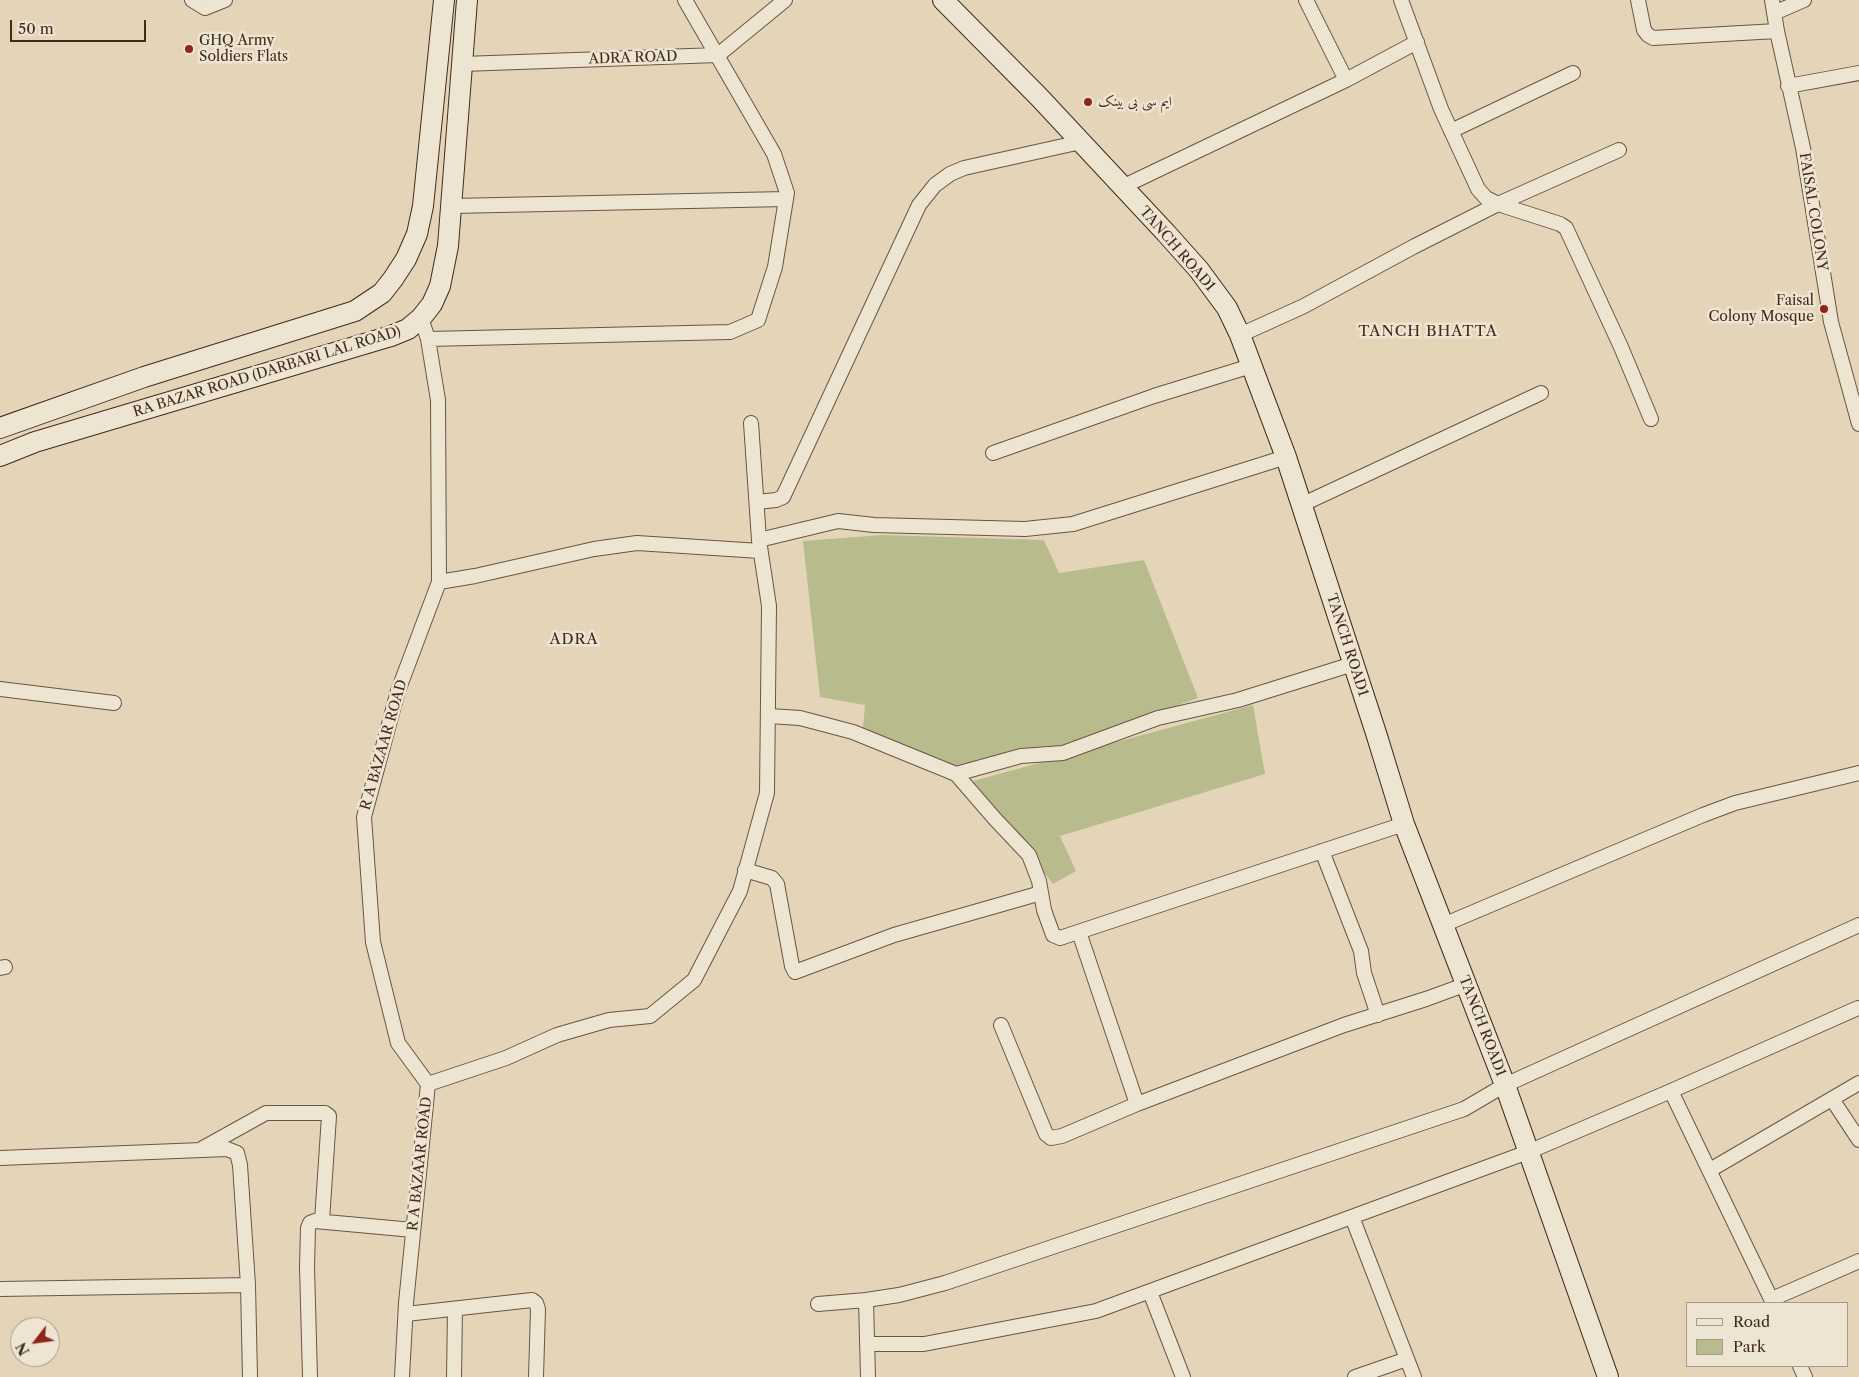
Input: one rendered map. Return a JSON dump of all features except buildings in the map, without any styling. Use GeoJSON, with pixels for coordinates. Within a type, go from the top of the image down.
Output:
{"type":"FeatureCollection","features":[{"type":"Feature","properties":{"kind":"street"},"geometry":{"type":"LineString","coordinates":[[192,0],[205,8],[225,0]]}},
{"type":"Feature","properties":{"kind":"street","name":"RA BAZAR ROAD (DARBARI LAL ROAD)"},"geometry":{"type":"LineString","coordinates":[[0,456],[34,442],[391,336],[408,329],[421,318],[432,304],[440,286],[448,246],[468,0]]}},
{"type":"Feature","properties":{"kind":"street"},"geometry":{"type":"LineString","coordinates":[[428,339],[730,332],[758,320],[774,267],[787,192],[774,154],[685,0]]}},
{"type":"Feature","properties":{"kind":"street"},"geometry":{"type":"LineString","coordinates":[[718,55],[784,0]]}},
{"type":"Feature","properties":{"kind":"street","name":"TANCH ROAD1"},"geometry":{"type":"LineString","coordinates":[[943,0],[1039,97],[1199,270],[1227,308],[1240,335],[1286,456],[1404,824],[1505,1085],[1608,1377]]}},
{"type":"Feature","properties":{"kind":"street"},"geometry":{"type":"LineString","coordinates":[[1306,0],[1346,80]]}},
{"type":"Feature","properties":{"kind":"street"},"geometry":{"type":"LineString","coordinates":[[1401,0],[1441,109],[1478,189],[1486,198],[1498,204],[1560,224],[1566,228],[1621,347],[1651,418]]}},
{"type":"Feature","properties":{"kind":"street"},"geometry":{"type":"LineString","coordinates":[[1638,0],[1644,30],[1653,38],[1777,31]]}},
{"type":"Feature","properties":{"kind":"street"},"geometry":{"type":"LineString","coordinates":[[1773,6],[1804,0]]}},
{"type":"Feature","properties":{"kind":"street"},"geometry":{"type":"LineString","coordinates":[[0,428],[144,377],[355,311],[382,293],[406,259],[418,234],[424,206],[443,1]]}},
{"type":"Feature","properties":{"kind":"street","name":"FAISAL COLONY"},"geometry":{"type":"LineString","coordinates":[[1773,6],[1788,86],[1803,148],[1831,322],[1859,424]]}},
{"type":"Feature","properties":{"kind":"street"},"geometry":{"type":"LineString","coordinates":[[1122,187],[1346,80],[1417,42]]}},
{"type":"Feature","properties":{"kind":"street","name":"ADRA ROAD"},"geometry":{"type":"LineString","coordinates":[[462,64],[718,55]]}},
{"type":"Feature","properties":{"kind":"street"},"geometry":{"type":"LineString","coordinates":[[1451,131],[1573,73]]}},
{"type":"Feature","properties":{"kind":"street"},"geometry":{"type":"LineString","coordinates":[[1788,86],[1859,73]]}},
{"type":"Feature","properties":{"kind":"street"},"geometry":{"type":"LineString","coordinates":[[756,502],[776,500],[783,497],[919,205],[935,185],[950,174],[964,168],[1080,142]]}},
{"type":"Feature","properties":{"kind":"street"},"geometry":{"type":"LineString","coordinates":[[1240,335],[1304,306],[1498,204],[1619,150]]}},
{"type":"Feature","properties":{"kind":"street"},"geometry":{"type":"LineString","coordinates":[[451,206],[786,199]]}},
{"type":"Feature","properties":{"kind":"street","name":"R A BAZAAR ROAD"},"geometry":{"type":"LineString","coordinates":[[402,1377],[406,1314],[428,1084],[398,1043],[373,942],[364,817],[398,691],[439,582],[438,400],[428,339],[421,318]]}},
{"type":"Feature","properties":{"kind":"street"},"geometry":{"type":"LineString","coordinates":[[992,453],[1154,396],[1251,366]]}},
{"type":"Feature","properties":{"kind":"street"},"geometry":{"type":"LineString","coordinates":[[1301,505],[1541,393]]}},
{"type":"Feature","properties":{"kind":"street"},"geometry":{"type":"LineString","coordinates":[[428,1084],[506,1058],[557,1035],[608,1020],[650,1016],[694,980],[740,891],[767,793],[769,716],[769,606],[760,545],[751,423]]}},
{"type":"Feature","properties":{"kind":"street"},"geometry":{"type":"LineString","coordinates":[[439,582],[475,576],[594,549],[637,543],[760,545],[838,521],[874,525],[1025,529],[1073,524],[1286,456]]}},
{"type":"Feature","properties":{"kind":"street"},"geometry":{"type":"LineString","coordinates":[[956,774],[1020,756],[1063,753],[1158,718],[1238,700],[1353,664]]}},
{"type":"Feature","properties":{"kind":"street"},"geometry":{"type":"LineString","coordinates":[[0,689],[114,703]]}},
{"type":"Feature","properties":{"kind":"street"},"geometry":{"type":"LineString","coordinates":[[769,716],[800,718],[853,732],[956,774],[1029,855],[1039,881],[1044,910],[1054,935],[1060,938],[1404,824]]}},
{"type":"Feature","properties":{"kind":"street"},"geometry":{"type":"LineString","coordinates":[[1443,925],[1703,814],[1736,803],[1859,773]]}},
{"type":"Feature","properties":{"kind":"street"},"geometry":{"type":"LineString","coordinates":[[1322,851],[1361,951],[1364,973],[1378,1015]]}},
{"type":"Feature","properties":{"kind":"street"},"geometry":{"type":"LineString","coordinates":[[745,870],[772,878],[777,884],[792,966],[795,972],[894,935],[1041,893]]}},
{"type":"Feature","properties":{"kind":"street"},"geometry":{"type":"LineString","coordinates":[[818,1304],[899,1295],[964,1277],[1464,1108],[1505,1085],[1859,925]]}},
{"type":"Feature","properties":{"kind":"street"},"geometry":{"type":"LineString","coordinates":[[1079,932],[1137,1104]]}},
{"type":"Feature","properties":{"kind":"street"},"geometry":{"type":"LineString","coordinates":[[1001,1025],[1046,1134],[1052,1138],[1062,1136],[1137,1104],[1344,1025],[1426,1000],[1467,984]]}},
{"type":"Feature","properties":{"kind":"street"},"geometry":{"type":"LineString","coordinates":[[867,1344],[924,1344],[1096,1311],[1528,1152],[1671,1092],[1858,1008]]}},
{"type":"Feature","properties":{"kind":"street"},"geometry":{"type":"LineString","coordinates":[[1710,1170],[1859,1083]]}},
{"type":"Feature","properties":{"kind":"street"},"geometry":{"type":"LineString","coordinates":[[1671,1092],[1772,1301],[1859,1261]]}},
{"type":"Feature","properties":{"kind":"street"},"geometry":{"type":"LineString","coordinates":[[1832,1099],[1859,1140]]}},
{"type":"Feature","properties":{"kind":"street"},"geometry":{"type":"LineString","coordinates":[[200,1150],[266,1113],[325,1113],[329,1116],[322,1222]]}},
{"type":"Feature","properties":{"kind":"street"},"geometry":{"type":"LineString","coordinates":[[0,1158],[226,1149],[237,1153],[240,1164],[248,1285],[250,1377]]}},
{"type":"Feature","properties":{"kind":"street"},"geometry":{"type":"LineString","coordinates":[[1352,1217],[1414,1377]]}},
{"type":"Feature","properties":{"kind":"street"},"geometry":{"type":"LineString","coordinates":[[310,1377],[307,1267],[308,1228],[310,1223],[315,1221],[414,1230]]}},
{"type":"Feature","properties":{"kind":"street"},"geometry":{"type":"LineString","coordinates":[[0,1289],[248,1285]]}},
{"type":"Feature","properties":{"kind":"street"},"geometry":{"type":"LineString","coordinates":[[1150,1292],[1183,1377]]}},
{"type":"Feature","properties":{"kind":"street"},"geometry":{"type":"LineString","coordinates":[[406,1314],[532,1300],[536,1303],[538,1309],[536,1377]]}},
{"type":"Feature","properties":{"kind":"street"},"geometry":{"type":"LineString","coordinates":[[866,1300],[868,1377]]}},
{"type":"Feature","properties":{"kind":"street"},"geometry":{"type":"LineString","coordinates":[[454,1308],[454,1377]]}},
{"type":"Feature","properties":{"kind":"street"},"geometry":{"type":"LineString","coordinates":[[1355,1377],[1407,1358]]}},
{"type":"Feature","properties":{"kind":"green space"},"geometry":{"type":"Polygon","coordinates":[[[883,535],[1044,540],[1059,573],[1144,560],[1198,698],[1061,747],[953,766],[863,728],[865,705],[820,697],[803,541],[883,535]]]}},
{"type":"Feature","properties":{"kind":"green space"},"geometry":{"type":"Polygon","coordinates":[[[1253,705],[1265,774],[1060,836],[1076,871],[1053,884],[973,781],[1253,705]]]}},
{"type":"Feature","properties":{"kind":"place","name":"GHQ Army Soldiers Flats"},"geometry":{"type":"Point","coordinates":[189,49]}},
{"type":"Feature","properties":{"kind":"place","name":"ایم سی بی بینک"},"geometry":{"type":"Point","coordinates":[1088,102]}},
{"type":"Feature","properties":{"kind":"place","name":"Faisal Colony Mosque"},"geometry":{"type":"Point","coordinates":[1824,309]}},
{"type":"Feature","properties":{"kind":"district","name":"TANCH BHATTA"},"geometry":{"type":"Point","coordinates":[1428,332]}},
{"type":"Feature","properties":{"kind":"district","name":"ADRA"},"geometry":{"type":"Point","coordinates":[574,640]}}]}
